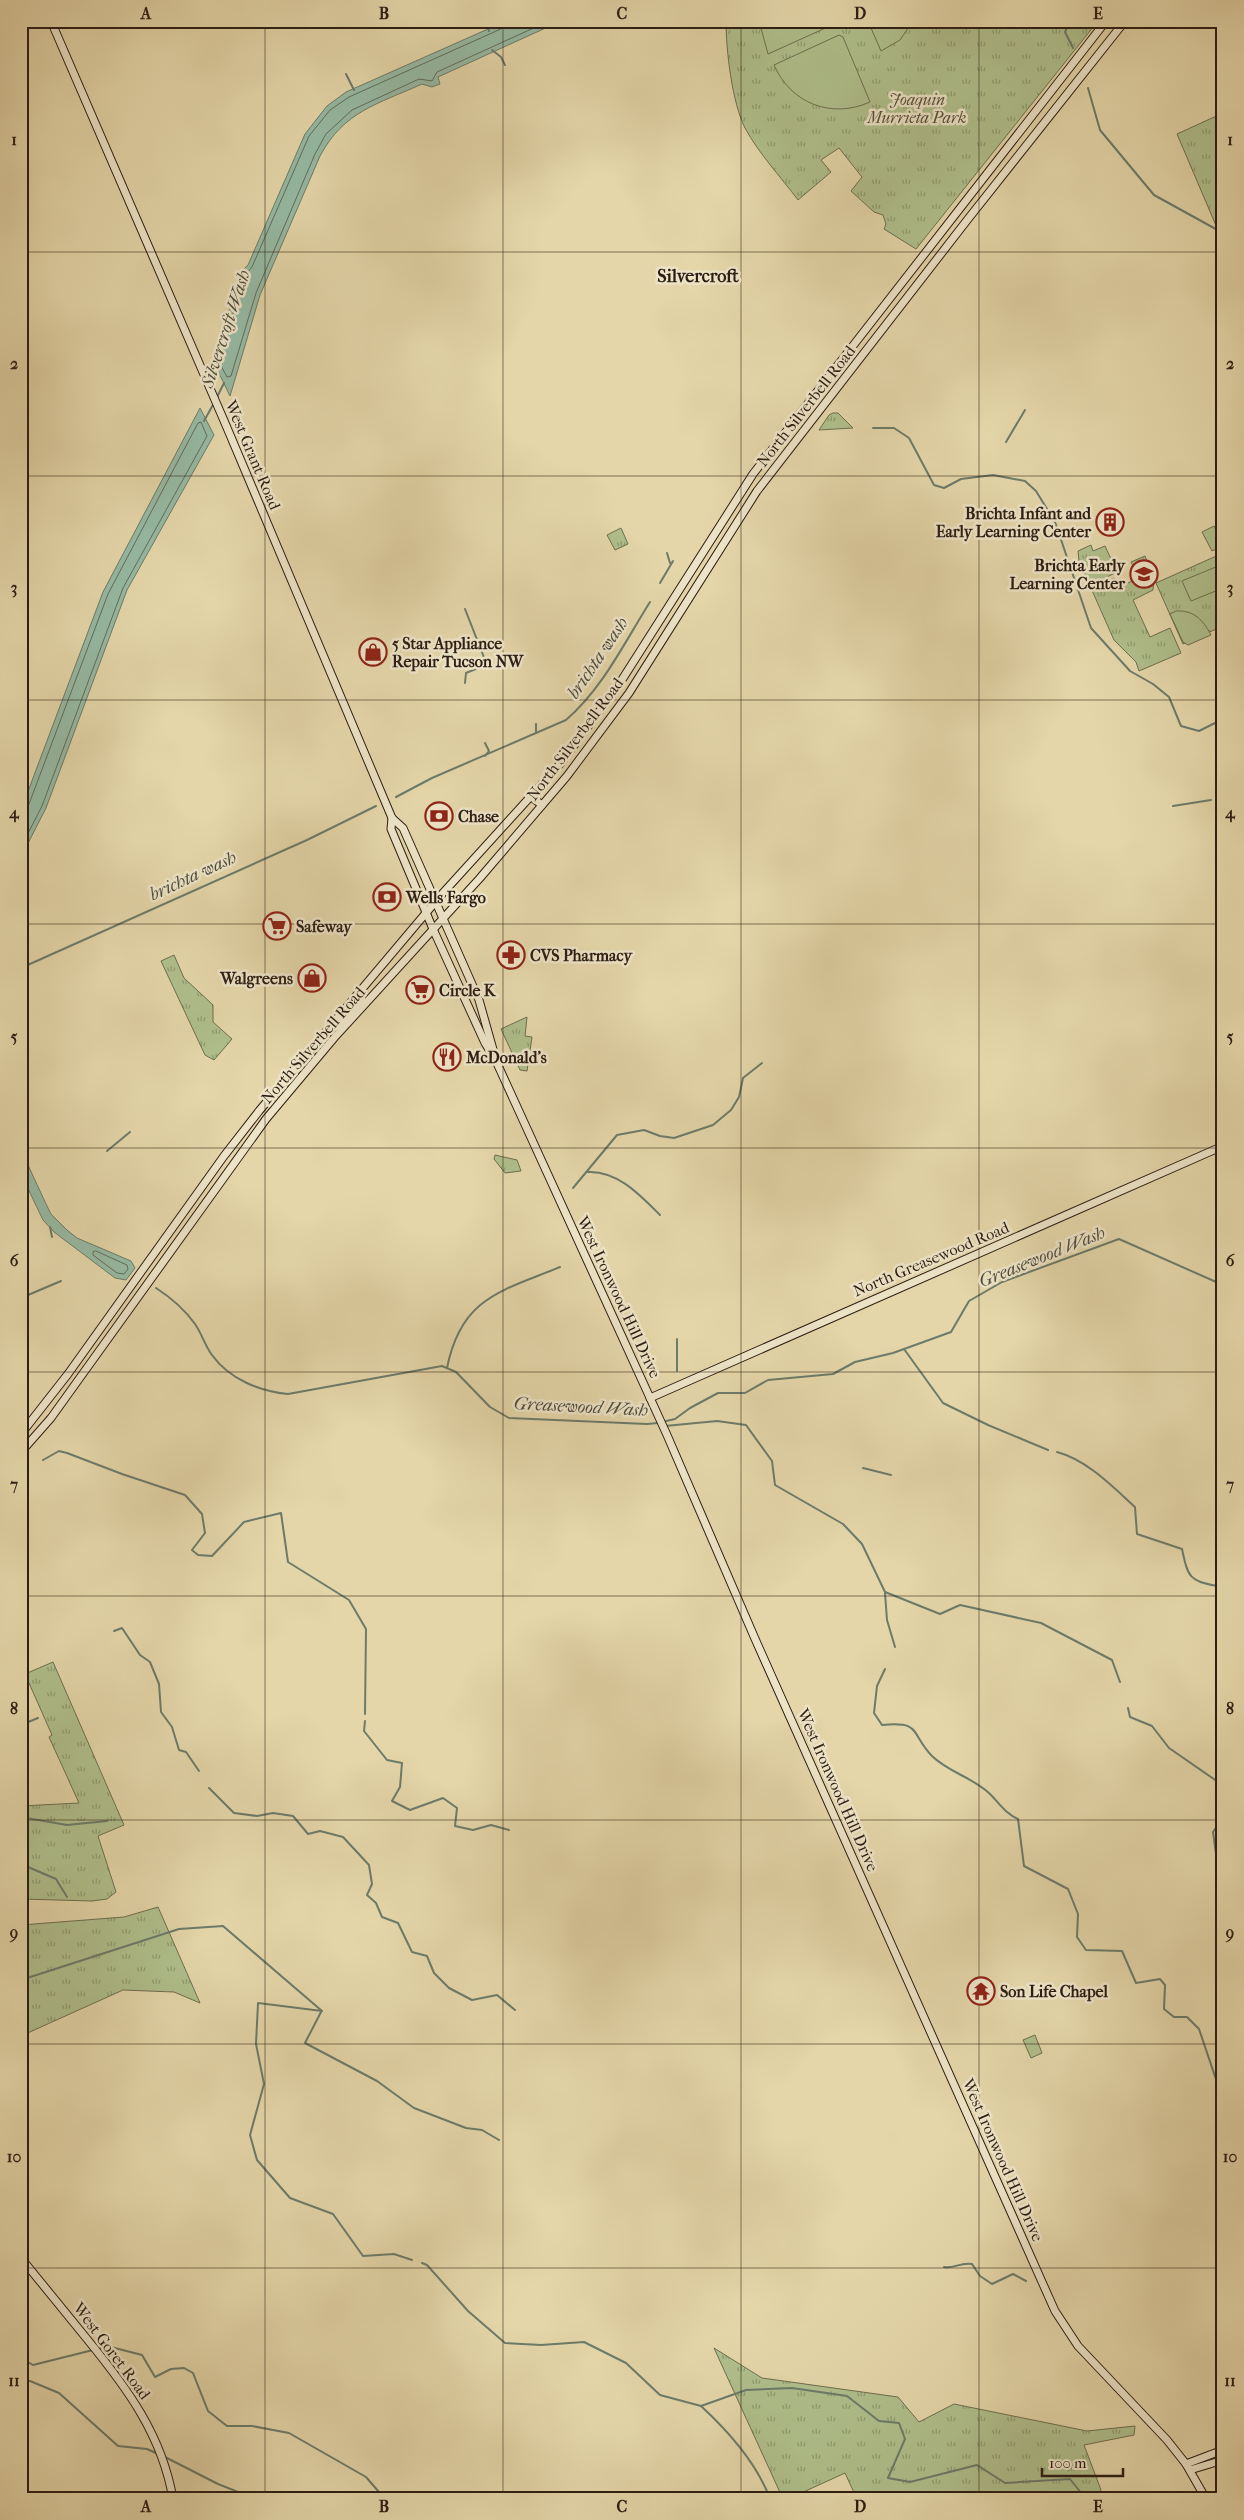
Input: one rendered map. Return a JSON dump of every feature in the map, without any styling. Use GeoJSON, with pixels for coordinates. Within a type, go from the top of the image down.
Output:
{"type":"FeatureCollection","features":[{"type":"Feature","properties":{"kind":"main road","name":"West Grant Road"},"geometry":{"type":"LineString","coordinates":[[51,21],[225,423],[392,818],[403,828],[443,919]]}},
{"type":"Feature","properties":{"kind":"main road","name":"North Silverbell Road"},"geometry":{"type":"LineString","coordinates":[[21,1434],[68,1374],[224,1156],[287,1077],[435,901],[558,766],[618,686],[753,474],[1106,21]]}},
{"type":"Feature","properties":{"kind":"main road","name":"North Silverbell Road"},"geometry":{"type":"LineString","coordinates":[[21,1452],[51,1418],[254,1135],[334,1038],[443,919],[567,776],[629,693],[757,491],[1125,21]]}},
{"type":"Feature","properties":{"kind":"main road"},"geometry":{"type":"LineString","coordinates":[[986,177],[995,185]]}},
{"type":"Feature","properties":{"kind":"main road"},"geometry":{"type":"LineString","coordinates":[[530,796],[542,805]]}},
{"type":"Feature","properties":{"kind":"main road","name":"West Grant Road"},"geometry":{"type":"LineString","coordinates":[[392,818],[391,829],[433,929]]}},
{"type":"Feature","properties":{"kind":"main road","name":"West Ironwood Hill Drive"},"geometry":{"type":"LineString","coordinates":[[443,919],[479,1000],[496,1060],[656,1410],[756,1641],[1056,2311],[1078,2346],[1151,2420],[1188,2467],[1206,2499]]}},
{"type":"Feature","properties":{"kind":"main road","name":"West Ironwood Hill Drive"},"geometry":{"type":"LineString","coordinates":[[433,929],[484,1043],[496,1060]]}},
{"type":"Feature","properties":{"kind":"main road"},"geometry":{"type":"LineString","coordinates":[[334,1038],[339,1027],[362,1001],[361,991]]}},
{"type":"Feature","properties":{"kind":"main road","name":"North Greasewood Road"},"geometry":{"type":"LineString","coordinates":[[650,1398],[1223,1146]]}},
{"type":"Feature","properties":{"kind":"main road","name":"West Goret Road"},"geometry":{"type":"LineString","coordinates":[[21,2258],[120,2380],[143,2414],[166,2465],[174,2499]]}},
{"type":"Feature","properties":{"kind":"main road"},"geometry":{"type":"LineString","coordinates":[[1188,2467],[1223,2450]]}},
{"type":"Feature","properties":{"kind":"main road"},"geometry":{"type":"LineString","coordinates":[[1188,2467],[1223,2460]]}},
{"type":"Feature","properties":{"kind":"green space","name":"Joaquin Murrieta Park"},"geometry":{"type":"Polygon","coordinates":[[[726,21],[1098,21],[916,249],[884,229],[886,224],[883,215],[874,212],[851,191],[862,177],[839,148],[821,160],[831,172],[798,200],[757,147],[740,117],[733,90],[727,46],[726,21]]]}},
{"type":"Feature","properties":{"kind":"green space"},"geometry":{"type":"Polygon","coordinates":[[[759,21],[841,21],[768,54],[759,21]]]}},
{"type":"Feature","properties":{"kind":"green space"},"geometry":{"type":"Polygon","coordinates":[[[868,21],[913,21],[900,40],[881,51],[868,21]]]}},
{"type":"Feature","properties":{"kind":"green space"},"geometry":{"type":"Polygon","coordinates":[[[839,35],[843,37],[870,102],[856,107],[841,109],[814,105],[791,90],[781,78],[774,65],[839,35]]]}},
{"type":"Feature","properties":{"kind":"green space"},"geometry":{"type":"Polygon","coordinates":[[[1223,113],[1223,242],[1177,134],[1223,113]]]}},
{"type":"Feature","properties":{"kind":"green space"},"geometry":{"type":"Polygon","coordinates":[[[838,413],[853,428],[819,430],[829,415],[838,413]]]}},
{"type":"Feature","properties":{"kind":"green space"},"geometry":{"type":"Polygon","coordinates":[[[1214,526],[1223,546],[1212,551],[1202,532],[1214,526]]]}},
{"type":"Feature","properties":{"kind":"green space"},"geometry":{"type":"Polygon","coordinates":[[[621,528],[628,544],[615,550],[607,535],[621,528]]]}},
{"type":"Feature","properties":{"kind":"green space"},"geometry":{"type":"Polygon","coordinates":[[[1091,545],[1093,551],[1105,546],[1117,572],[1105,578],[1106,582],[1114,578],[1119,587],[1139,578],[1131,562],[1145,556],[1154,579],[1153,590],[1133,600],[1150,637],[1170,628],[1181,653],[1139,671],[1136,662],[1114,640],[1079,561],[1078,551],[1091,545]]]}},
{"type":"Feature","properties":{"kind":"green space"},"geometry":{"type":"Polygon","coordinates":[[[1223,553],[1223,626],[1183,644],[1156,583],[1223,553]]]}},
{"type":"Feature","properties":{"kind":"green space"},"geometry":{"type":"Polygon","coordinates":[[[1223,564],[1223,588],[1191,601],[1182,581],[1223,564]]]}},
{"type":"Feature","properties":{"kind":"green space"},"geometry":{"type":"Polygon","coordinates":[[[1176,611],[1193,614],[1205,625],[1211,635],[1188,645],[1183,642],[1170,614],[1176,611]]]}},
{"type":"Feature","properties":{"kind":"green space"},"geometry":{"type":"Polygon","coordinates":[[[174,955],[184,978],[213,1005],[213,1022],[232,1039],[214,1060],[205,1055],[161,961],[174,955]]]}},
{"type":"Feature","properties":{"kind":"green space"},"geometry":{"type":"Polygon","coordinates":[[[527,1017],[525,1036],[532,1037],[527,1071],[520,1070],[501,1029],[527,1017]]]}},
{"type":"Feature","properties":{"kind":"green space"},"geometry":{"type":"Polygon","coordinates":[[[495,1155],[517,1160],[521,1171],[505,1173],[494,1159],[495,1155]]]}},
{"type":"Feature","properties":{"kind":"green space"},"geometry":{"type":"Polygon","coordinates":[[[53,1662],[124,1825],[98,1836],[116,1892],[107,1899],[92,1901],[21,1899],[21,1806],[79,1803],[49,1737],[52,1735],[25,1674],[53,1662]]]}},
{"type":"Feature","properties":{"kind":"green space"},"geometry":{"type":"Polygon","coordinates":[[[158,1907],[200,2003],[174,1992],[123,1990],[21,2036],[21,1925],[124,1917],[158,1907]]]}},
{"type":"Feature","properties":{"kind":"green space"},"geometry":{"type":"Polygon","coordinates":[[[1035,2035],[1042,2053],[1031,2058],[1023,2040],[1035,2035]]]}},
{"type":"Feature","properties":{"kind":"green space"},"geometry":{"type":"Polygon","coordinates":[[[714,2348],[762,2378],[898,2397],[919,2422],[954,2404],[1087,2431],[1135,2426],[1134,2435],[1084,2445],[1101,2490],[1095,2499],[857,2499],[845,2473],[788,2499],[783,2499],[714,2348]]]}},
{"type":"Feature","properties":{"kind":"water"},"geometry":{"type":"Polygon","coordinates":[[[506,21],[561,21],[438,77],[440,84],[432,87],[422,84],[363,111],[351,119],[329,141],[320,156],[260,295],[230,396],[215,365],[217,346],[242,271],[248,265],[305,134],[327,106],[346,92],[506,21]]]}},
{"type":"Feature","properties":{"kind":"water"},"geometry":{"type":"Polygon","coordinates":[[[200,408],[214,435],[127,590],[46,808],[21,857],[21,810],[103,592],[200,408]]]}},
{"type":"Feature","properties":{"kind":"water"},"geometry":{"type":"Polygon","coordinates":[[[21,1150],[51,1214],[77,1238],[131,1261],[135,1268],[126,1280],[115,1278],[54,1232],[43,1220],[21,1174],[21,1150]]]}},
{"type":"Feature","properties":{"kind":"waterway"},"geometry":{"type":"LineString","coordinates":[[487,21],[489,31]]}},
{"type":"Feature","properties":{"kind":"waterway"},"geometry":{"type":"LineString","coordinates":[[1070,21],[1065,32],[1073,48]]}},
{"type":"Feature","properties":{"kind":"waterway"},"geometry":{"type":"LineString","coordinates":[[492,50],[501,57],[505,65]]}},
{"type":"Feature","properties":{"kind":"waterway"},"geometry":{"type":"LineString","coordinates":[[346,74],[354,90]]}},
{"type":"Feature","properties":{"kind":"waterway"},"geometry":{"type":"LineString","coordinates":[[1088,88],[1100,130],[1154,195],[1223,233]]}},
{"type":"Feature","properties":{"kind":"waterway","name":"Silvercroft Wash"},"geometry":{"type":"LineString","coordinates":[[217,397],[224,383]]}},
{"type":"Feature","properties":{"kind":"waterway","name":"Silvercroft Wash"},"geometry":{"type":"LineString","coordinates":[[204,421],[214,403]]}},
{"type":"Feature","properties":{"kind":"waterway"},"geometry":{"type":"LineString","coordinates":[[1006,442],[1025,410]]}},
{"type":"Feature","properties":{"kind":"waterway"},"geometry":{"type":"LineString","coordinates":[[873,428],[894,428],[909,438],[934,485],[944,488],[961,479],[993,475],[1025,481],[1036,491],[1055,522],[1091,628],[1130,671],[1153,684],[1169,697],[1181,726],[1199,731],[1223,719]]}},
{"type":"Feature","properties":{"kind":"waterway"},"geometry":{"type":"LineString","coordinates":[[667,553],[670,563]]}},
{"type":"Feature","properties":{"kind":"waterway","name":"brichta wash"},"geometry":{"type":"LineString","coordinates":[[660,583],[673,561]]}},
{"type":"Feature","properties":{"kind":"waterway","name":"brichta wash"},"geometry":{"type":"LineString","coordinates":[[396,797],[432,778],[566,720],[591,694],[602,679],[650,602]]}},
{"type":"Feature","properties":{"kind":"waterway"},"geometry":{"type":"LineString","coordinates":[[465,609],[485,660],[483,666],[466,673],[465,683]]}},
{"type":"Feature","properties":{"kind":"waterway"},"geometry":{"type":"LineString","coordinates":[[536,724],[536,733]]}},
{"type":"Feature","properties":{"kind":"waterway","name":"brichta wash"},"geometry":{"type":"LineString","coordinates":[[485,743],[489,751],[485,756]]}},
{"type":"Feature","properties":{"kind":"waterway"},"geometry":{"type":"LineString","coordinates":[[1173,806],[1211,800]]}},
{"type":"Feature","properties":{"kind":"waterway","name":"brichta wash"},"geometry":{"type":"LineString","coordinates":[[21,968],[307,840],[376,806]]}},
{"type":"Feature","properties":{"kind":"waterway"},"geometry":{"type":"LineString","coordinates":[[573,1188],[617,1135],[644,1130],[660,1136],[674,1138],[713,1125],[731,1110],[739,1097],[743,1078],[762,1063]]}},
{"type":"Feature","properties":{"kind":"waterway"},"geometry":{"type":"LineString","coordinates":[[107,1151],[130,1132]]}},
{"type":"Feature","properties":{"kind":"waterway"},"geometry":{"type":"LineString","coordinates":[[587,1172],[598,1172],[618,1179],[636,1192],[660,1215]]}},
{"type":"Feature","properties":{"kind":"waterway"},"geometry":{"type":"LineString","coordinates":[[50,1227],[52,1237]]}},
{"type":"Feature","properties":{"kind":"waterway","name":"Greasewood Wash"},"geometry":{"type":"LineString","coordinates":[[662,1422],[675,1419],[690,1408],[718,1393],[745,1393],[768,1380],[833,1374],[855,1362],[893,1353],[951,1332],[969,1301],[1002,1282],[1119,1239],[1223,1285]]}},
{"type":"Feature","properties":{"kind":"waterway"},"geometry":{"type":"LineString","coordinates":[[447,1368],[453,1344],[462,1326],[474,1311],[502,1291],[560,1267]]}},
{"type":"Feature","properties":{"kind":"waterway"},"geometry":{"type":"LineString","coordinates":[[21,1298],[61,1281]]}},
{"type":"Feature","properties":{"kind":"waterway","name":"Greasewood Wash"},"geometry":{"type":"LineString","coordinates":[[156,1288],[167,1295],[191,1319],[219,1364],[246,1383],[267,1390],[288,1394],[442,1366],[456,1372],[490,1407],[509,1418],[658,1423]]}},
{"type":"Feature","properties":{"kind":"waterway"},"geometry":{"type":"LineString","coordinates":[[677,1339],[677,1371]]}},
{"type":"Feature","properties":{"kind":"waterway"},"geometry":{"type":"LineString","coordinates":[[904,1349],[943,1403],[988,1425],[1048,1450]]}},
{"type":"Feature","properties":{"kind":"waterway"},"geometry":{"type":"LineString","coordinates":[[665,1426],[717,1421],[746,1425],[772,1461],[775,1485],[843,1524],[862,1544],[885,1592],[940,1614],[960,1605],[1041,1623],[1112,1660],[1120,1682]]}},
{"type":"Feature","properties":{"kind":"waterway"},"geometry":{"type":"LineString","coordinates":[[43,1460],[59,1451],[185,1495],[202,1514],[205,1533],[192,1550],[198,1555],[212,1556],[244,1522],[281,1513],[288,1562],[349,1600],[366,1629],[365,1714]]}},
{"type":"Feature","properties":{"kind":"waterway"},"geometry":{"type":"LineString","coordinates":[[1057,1452],[1089,1467],[1135,1507],[1137,1534],[1182,1549],[1186,1566],[1191,1576],[1201,1582],[1217,1586]]}},
{"type":"Feature","properties":{"kind":"waterway"},"geometry":{"type":"LineString","coordinates":[[863,1468],[891,1475]]}},
{"type":"Feature","properties":{"kind":"waterway"},"geometry":{"type":"LineString","coordinates":[[885,1593],[887,1620],[895,1647]]}},
{"type":"Feature","properties":{"kind":"waterway"},"geometry":{"type":"LineString","coordinates":[[114,1631],[122,1628],[140,1655],[150,1662],[159,1684],[161,1712],[172,1727],[179,1750],[186,1752],[199,1771]]}},
{"type":"Feature","properties":{"kind":"waterway"},"geometry":{"type":"LineString","coordinates":[[885,1669],[877,1686],[874,1713],[882,1725],[895,1724],[910,1727],[938,1762],[984,1788],[1006,1811],[1018,1819],[1024,1866],[1068,1889],[1078,1914],[1077,1937],[1086,1950],[1122,1951],[1136,1983],[1160,1979],[1165,1985],[1164,2009],[1174,2017],[1187,2017],[1199,2029],[1223,2100]]}},
{"type":"Feature","properties":{"kind":"waterway"},"geometry":{"type":"LineString","coordinates":[[1128,1708],[1130,1717],[1152,1726],[1169,1748],[1221,1784],[1223,1788]]}},
{"type":"Feature","properties":{"kind":"waterway"},"geometry":{"type":"LineString","coordinates":[[21,1725],[38,1718]]}},
{"type":"Feature","properties":{"kind":"waterway"},"geometry":{"type":"LineString","coordinates":[[365,1721],[364,1731],[387,1760],[402,1763],[400,1787],[392,1801],[410,1810],[443,1798],[457,1808],[455,1826],[473,1830],[491,1825],[509,1830]]}},
{"type":"Feature","properties":{"kind":"waterway"},"geometry":{"type":"LineString","coordinates":[[209,1788],[234,1813],[257,1816],[273,1813],[293,1816],[308,1834],[320,1831],[343,1837],[369,1865],[372,1884],[367,1895],[376,1903],[382,1917],[398,1923],[412,1952],[427,1956],[434,1973],[449,1988],[472,2000],[497,1995],[515,2010]]}},
{"type":"Feature","properties":{"kind":"waterway"},"geometry":{"type":"LineString","coordinates":[[21,1817],[67,1825],[107,1821]]}},
{"type":"Feature","properties":{"kind":"waterway"},"geometry":{"type":"LineString","coordinates":[[1223,1817],[1213,1832],[1218,1868],[1223,1871]]}},
{"type":"Feature","properties":{"kind":"waterway"},"geometry":{"type":"LineString","coordinates":[[21,1864],[56,1879],[67,1897]]}},
{"type":"Feature","properties":{"kind":"waterway"},"geometry":{"type":"LineString","coordinates":[[21,1980],[179,1929],[223,1926],[322,2011],[258,2003],[256,2044],[264,2084],[250,2135],[257,2160],[290,2198],[333,2214],[363,2256],[394,2254],[412,2260]]}},
{"type":"Feature","properties":{"kind":"waterway"},"geometry":{"type":"LineString","coordinates":[[321,2012],[305,2043],[377,2081],[414,2108],[466,2128],[482,2130],[499,2140]]}},
{"type":"Feature","properties":{"kind":"waterway"},"geometry":{"type":"LineString","coordinates":[[422,2263],[427,2265],[468,2311],[505,2343],[541,2345],[584,2342],[626,2363],[660,2395],[701,2406],[746,2390],[792,2388],[847,2396],[879,2421],[899,2423],[905,2439],[888,2478],[910,2482],[977,2465],[1005,2483],[1070,2479],[1086,2499]]}},
{"type":"Feature","properties":{"kind":"waterway"},"geometry":{"type":"LineString","coordinates":[[944,2267],[972,2264],[980,2276],[992,2284],[1013,2274],[1026,2281]]}},
{"type":"Feature","properties":{"kind":"waterway"},"geometry":{"type":"LineString","coordinates":[[98,2349],[107,2346],[142,2355],[155,2377],[171,2369],[184,2368],[193,2373],[208,2411],[227,2426],[252,2426],[289,2433],[366,2477],[385,2499]]}},
{"type":"Feature","properties":{"kind":"waterway"},"geometry":{"type":"LineString","coordinates":[[21,2358],[33,2365],[93,2350]]}},
{"type":"Feature","properties":{"kind":"waterway"},"geometry":{"type":"LineString","coordinates":[[21,2381],[30,2381],[59,2393],[118,2446],[147,2449],[158,2454]]}},
{"type":"Feature","properties":{"kind":"waterway"},"geometry":{"type":"LineString","coordinates":[[701,2406],[750,2460],[770,2499]]}},
{"type":"Feature","properties":{"kind":"waterway"},"geometry":{"type":"LineString","coordinates":[[165,2457],[218,2484],[256,2499]]}},
{"type":"Feature","properties":{"kind":"place","name":"Brichta Infant and Early Learning Center"},"geometry":{"type":"Point","coordinates":[1110,522]}},
{"type":"Feature","properties":{"kind":"place","name":"Brichta Early Learning Center"},"geometry":{"type":"Point","coordinates":[1144,574]}},
{"type":"Feature","properties":{"kind":"place","name":"5 Star Appliance Repair Tucson NW"},"geometry":{"type":"Point","coordinates":[373,652]}},
{"type":"Feature","properties":{"kind":"place","name":"Chase"},"geometry":{"type":"Point","coordinates":[439,816]}},
{"type":"Feature","properties":{"kind":"place","name":"Wells Fargo"},"geometry":{"type":"Point","coordinates":[387,897]}},
{"type":"Feature","properties":{"kind":"place","name":"Safeway"},"geometry":{"type":"Point","coordinates":[277,926]}},
{"type":"Feature","properties":{"kind":"place","name":"CVS Pharmacy"},"geometry":{"type":"Point","coordinates":[511,955]}},
{"type":"Feature","properties":{"kind":"place","name":"Walgreens"},"geometry":{"type":"Point","coordinates":[312,978]}},
{"type":"Feature","properties":{"kind":"place","name":"Circle K"},"geometry":{"type":"Point","coordinates":[420,990]}},
{"type":"Feature","properties":{"kind":"place","name":"McDonald's"},"geometry":{"type":"Point","coordinates":[447,1057]}},
{"type":"Feature","properties":{"kind":"place","name":"Son Life Chapel"},"geometry":{"type":"Point","coordinates":[981,1991]}},
{"type":"Feature","properties":{"kind":"district","name":"Silvercroft"},"geometry":{"type":"Point","coordinates":[698,276]}}]}
